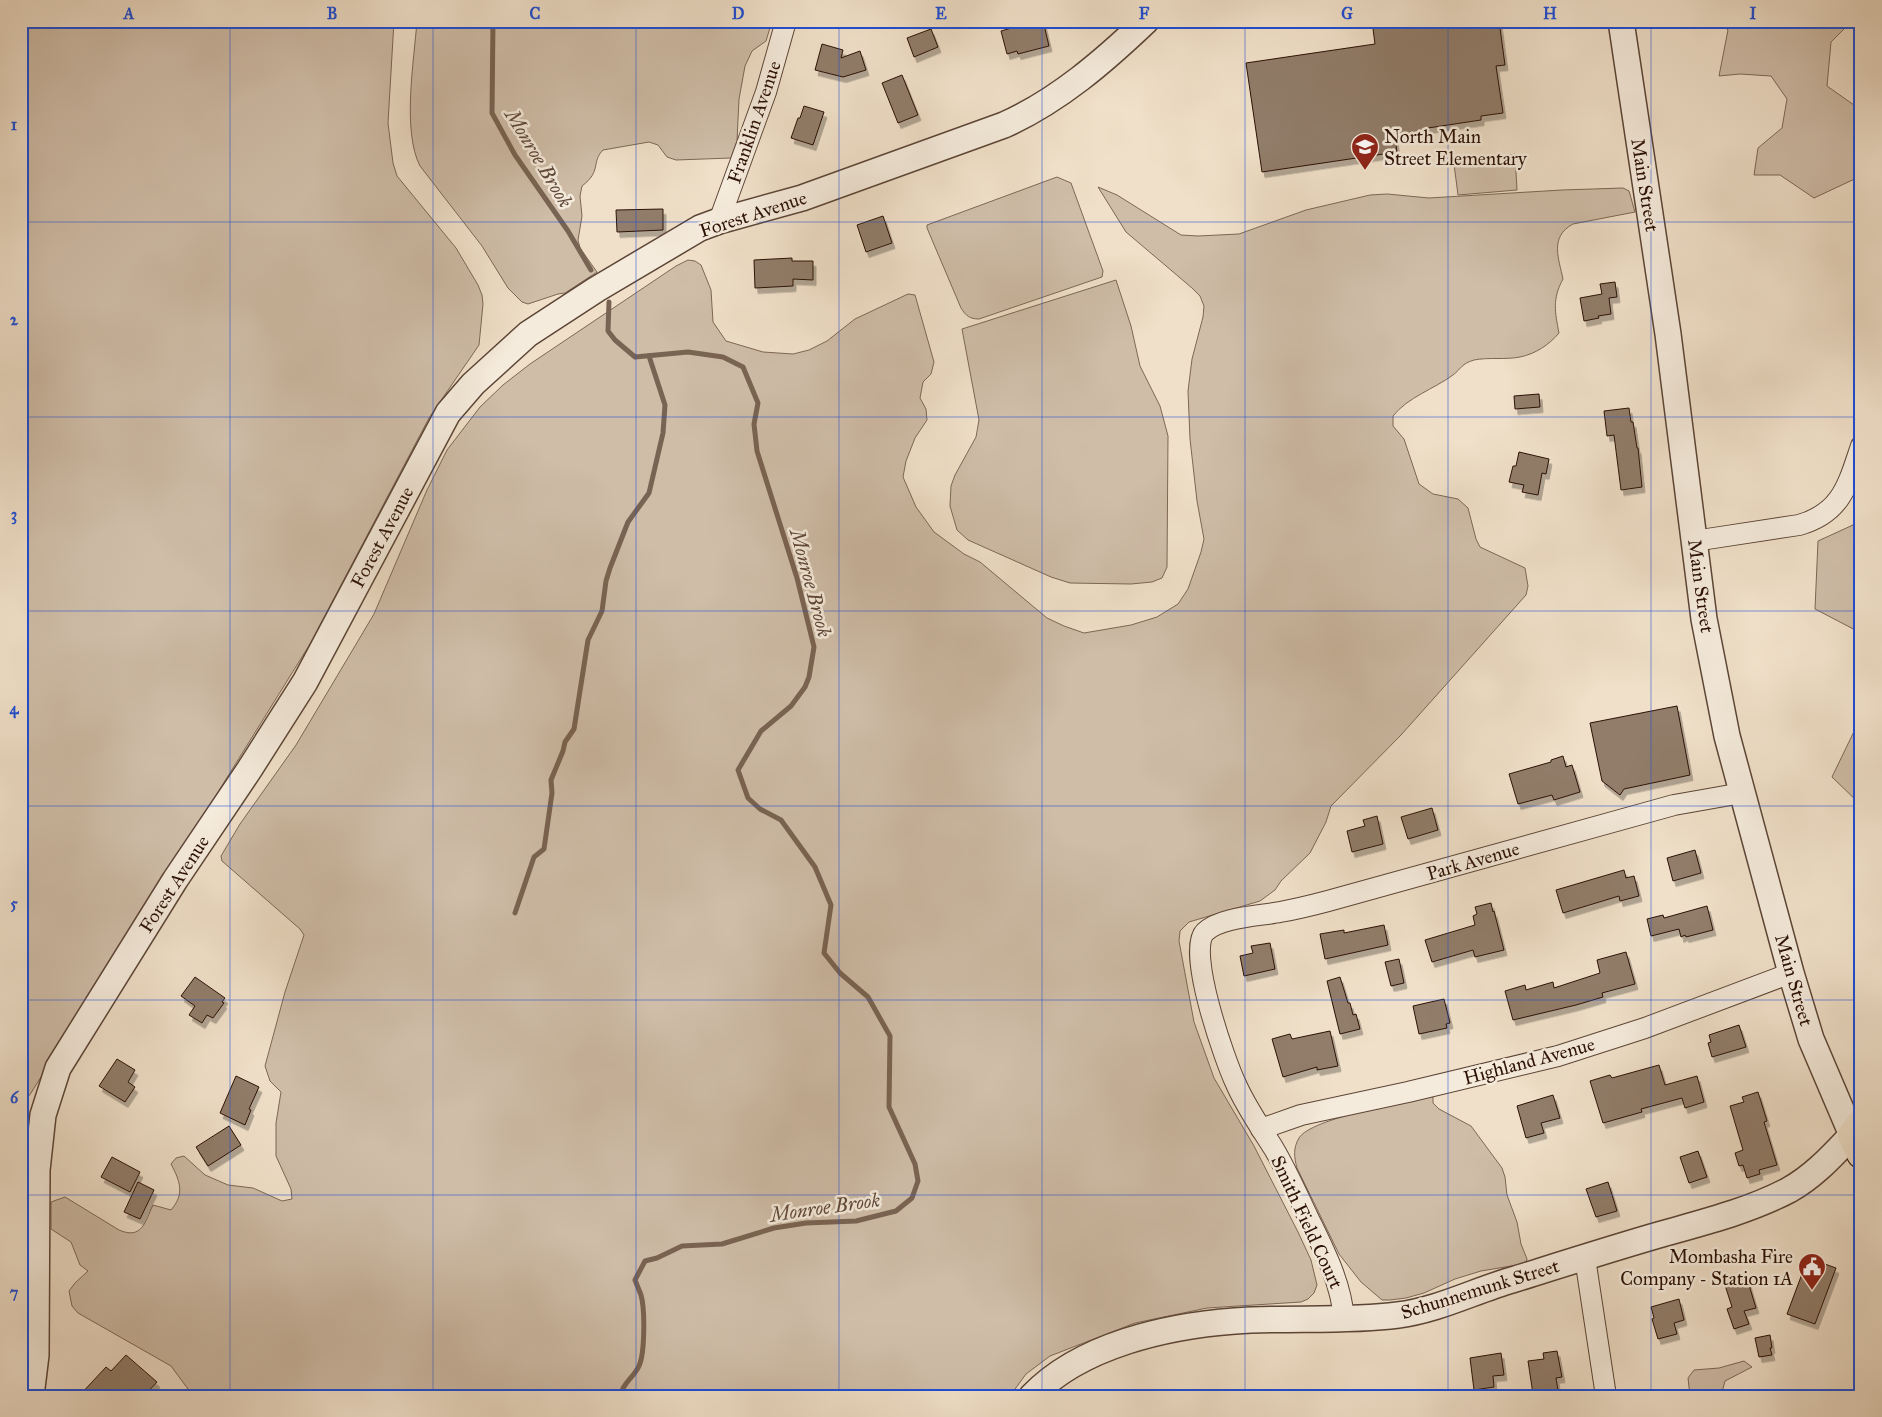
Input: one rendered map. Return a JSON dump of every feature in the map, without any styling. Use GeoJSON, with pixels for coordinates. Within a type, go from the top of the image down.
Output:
{"type":"FeatureCollection","features":[{"type":"Feature","properties":{"kind":"street","name":"Franklin Avenue"},"geometry":{"type":"LineString","coordinates":[[719,221],[766,92],[786,21]]}},
{"type":"Feature","properties":{"kind":"street","name":"Forest Avenue"},"geometry":{"type":"LineString","coordinates":[[32,1391],[36,1355],[29,1175],[43,1115],[58,1068],[175,880],[305,682],[448,413],[483,374],[528,334],[597,289],[700,228],[802,198],[1004,126],[1031,113],[1083,76],[1146,21]]}},
{"type":"Feature","properties":{"kind":"street","name":"Main Street"},"geometry":{"type":"LineString","coordinates":[[1621,21],[1668,334],[1704,620],[1727,736],[1791,973],[1811,1039],[1858,1138]]}},
{"type":"Feature","properties":{"kind":"street"},"geometry":{"type":"LineString","coordinates":[[1694,541],[1814,521],[1835,504],[1848,485],[1861,446]]}},
{"type":"Feature","properties":{"kind":"street","name":"Park Avenue"},"geometry":{"type":"LineString","coordinates":[[1206,931],[1224,922],[1328,901],[1674,805],[1742,793]]}},
{"type":"Feature","properties":{"kind":"street","name":"Smith Field Court"},"geometry":{"type":"LineString","coordinates":[[1206,931],[1200,940],[1200,962],[1211,1015],[1224,1057],[1236,1085],[1288,1174],[1331,1266],[1340,1291],[1344,1320]]}},
{"type":"Feature","properties":{"kind":"street","name":"Highland Avenue"},"geometry":{"type":"LineString","coordinates":[[1261,1129],[1301,1115],[1410,1092],[1558,1056],[1645,1028],[1791,973]]}},
{"type":"Feature","properties":{"kind":"street","name":"Schunnemunk Street"},"geometry":{"type":"LineString","coordinates":[[1032,1396],[1056,1374],[1082,1359],[1120,1344],[1181,1329],[1235,1321],[1344,1320],[1402,1314],[1428,1308],[1505,1282],[1709,1220],[1769,1199],[1812,1175],[1858,1138]]}},
{"type":"Feature","properties":{"kind":"street"},"geometry":{"type":"LineString","coordinates":[[1585,1258],[1606,1396]]}},
{"type":"Feature","properties":{"kind":"shaded area"},"geometry":{"type":"Polygon","coordinates":[[[21,21],[394,21],[388,123],[393,163],[397,176],[456,248],[478,285],[483,304],[479,345],[429,418],[310,644],[31,1093],[21,1106],[21,21]]]}},
{"type":"Feature","properties":{"kind":"shaded area"},"geometry":{"type":"Polygon","coordinates":[[[417,21],[772,21],[766,41],[752,51],[745,66],[739,99],[737,141],[731,158],[676,160],[667,157],[658,145],[649,142],[603,150],[599,154],[592,176],[582,186],[580,196],[582,216],[578,240],[580,248],[597,272],[565,293],[528,304],[522,302],[508,288],[482,246],[420,166],[415,151],[410,115],[417,21]]]}},
{"type":"Feature","properties":{"kind":"shaded area"},"geometry":{"type":"Polygon","coordinates":[[[1718,21],[1852,21],[1831,42],[1827,86],[1861,110],[1861,176],[1814,198],[1780,175],[1754,175],[1758,148],[1782,128],[1787,99],[1771,76],[1740,74],[1719,76],[1728,30],[1718,21]]]}},
{"type":"Feature","properties":{"kind":"shaded area"},"geometry":{"type":"Polygon","coordinates":[[[1515,154],[1517,190],[1458,195],[1454,164],[1515,154]]]}},
{"type":"Feature","properties":{"kind":"shaded area"},"geometry":{"type":"Polygon","coordinates":[[[1057,177],[1071,183],[1103,271],[1102,277],[979,319],[968,316],[961,308],[927,225],[1057,177]]]}},
{"type":"Feature","properties":{"kind":"shaded area"},"geometry":{"type":"Polygon","coordinates":[[[1098,187],[1117,195],[1181,235],[1198,236],[1239,234],[1306,210],[1370,195],[1387,194],[1429,198],[1623,188],[1629,191],[1635,212],[1573,224],[1561,235],[1558,242],[1558,256],[1563,279],[1557,293],[1555,306],[1559,333],[1551,341],[1526,356],[1474,360],[1464,365],[1446,380],[1406,404],[1393,416],[1393,426],[1404,439],[1419,484],[1433,494],[1458,499],[1468,508],[1480,547],[1525,568],[1528,586],[1526,595],[1401,735],[1331,806],[1326,822],[1310,853],[1281,881],[1275,890],[1260,901],[1189,922],[1180,931],[1179,941],[1194,1022],[1214,1078],[1254,1146],[1298,1232],[1311,1260],[1317,1285],[1314,1293],[1308,1299],[1301,1302],[1207,1308],[1135,1323],[1050,1356],[1026,1374],[1010,1396],[203,1396],[188,1389],[171,1366],[78,1313],[72,1306],[69,1291],[88,1271],[80,1265],[71,1242],[51,1229],[51,1202],[65,1197],[119,1230],[133,1233],[142,1228],[153,1205],[171,1210],[175,1204],[180,1193],[180,1187],[171,1164],[176,1158],[184,1156],[205,1175],[228,1185],[253,1188],[282,1201],[292,1199],[291,1189],[276,1156],[276,1123],[281,1092],[270,1081],[265,1066],[285,992],[304,935],[300,929],[222,861],[221,856],[240,824],[296,745],[374,614],[427,490],[447,450],[480,407],[503,385],[530,364],[676,266],[688,260],[695,261],[701,265],[711,290],[713,322],[726,341],[763,352],[793,354],[809,350],[827,341],[855,319],[908,294],[915,295],[934,362],[931,374],[923,382],[920,398],[926,409],[927,420],[915,438],[906,461],[903,477],[916,507],[934,532],[964,554],[980,562],[1047,618],[1084,633],[1131,625],[1157,617],[1178,604],[1188,589],[1204,539],[1197,501],[1190,439],[1188,391],[1192,359],[1204,306],[1200,296],[1192,288],[1126,232],[1098,187]]]}},
{"type":"Feature","properties":{"kind":"shaded area"},"geometry":{"type":"Polygon","coordinates":[[[1116,280],[1131,326],[1140,366],[1160,406],[1168,436],[1167,567],[1162,578],[1152,582],[1131,584],[1070,583],[1051,577],[968,540],[957,530],[950,506],[951,486],[976,437],[979,420],[962,329],[1116,280]]]}},
{"type":"Feature","properties":{"kind":"shaded area"},"geometry":{"type":"Polygon","coordinates":[[[1861,506],[1861,633],[1815,609],[1818,541],[1853,525],[1861,506]]]}},
{"type":"Feature","properties":{"kind":"shaded area"},"geometry":{"type":"Polygon","coordinates":[[[1861,717],[1861,805],[1832,777],[1861,717]]]}},
{"type":"Feature","properties":{"kind":"shaded area"},"geometry":{"type":"Polygon","coordinates":[[[1433,1096],[1433,1103],[1439,1109],[1471,1126],[1502,1168],[1507,1195],[1527,1259],[1526,1263],[1481,1271],[1406,1298],[1382,1300],[1361,1282],[1339,1254],[1297,1168],[1296,1145],[1299,1138],[1307,1131],[1321,1124],[1361,1112],[1433,1096]]]}},
{"type":"Feature","properties":{"kind":"shaded area"},"geometry":{"type":"Polygon","coordinates":[[[1744,1361],[1752,1367],[1725,1381],[1721,1396],[1690,1396],[1688,1378],[1694,1370],[1719,1368],[1744,1361]]]}},
{"type":"Feature","properties":{"kind":"building"},"geometry":{"type":"Polygon","coordinates":[[[1036,21],[1043,21],[1049,46],[1018,54],[1017,51],[1007,54],[1001,31],[1036,21]]]}},
{"type":"Feature","properties":{"kind":"building"},"geometry":{"type":"Polygon","coordinates":[[[1372,21],[1499,21],[1505,65],[1496,66],[1503,113],[1481,116],[1481,120],[1428,128],[1428,132],[1395,137],[1397,152],[1262,172],[1246,63],[1375,44],[1372,21]]]}},
{"type":"Feature","properties":{"kind":"building"},"geometry":{"type":"Polygon","coordinates":[[[931,29],[938,47],[914,57],[907,38],[931,29]]]}},
{"type":"Feature","properties":{"kind":"building"},"geometry":{"type":"Polygon","coordinates":[[[822,44],[843,50],[841,58],[860,51],[866,70],[843,77],[815,70],[822,44]]]}},
{"type":"Feature","properties":{"kind":"building"},"geometry":{"type":"Polygon","coordinates":[[[902,75],[918,115],[898,123],[882,83],[902,75]]]}},
{"type":"Feature","properties":{"kind":"building"},"geometry":{"type":"Polygon","coordinates":[[[804,106],[824,112],[813,145],[791,138],[804,106]]]}},
{"type":"Feature","properties":{"kind":"building"},"geometry":{"type":"Polygon","coordinates":[[[663,209],[663,230],[617,232],[616,210],[663,209]]]}},
{"type":"Feature","properties":{"kind":"building"},"geometry":{"type":"Polygon","coordinates":[[[883,216],[892,243],[866,252],[857,225],[883,216]]]}},
{"type":"Feature","properties":{"kind":"building"},"geometry":{"type":"Polygon","coordinates":[[[792,258],[792,261],[813,261],[813,280],[793,279],[793,286],[755,288],[754,260],[792,258]]]}},
{"type":"Feature","properties":{"kind":"building"},"geometry":{"type":"Polygon","coordinates":[[[1615,282],[1617,297],[1609,298],[1611,314],[1584,321],[1580,298],[1602,294],[1600,284],[1615,282]]]}},
{"type":"Feature","properties":{"kind":"building"},"geometry":{"type":"Polygon","coordinates":[[[1539,394],[1540,407],[1515,409],[1514,396],[1539,394]]]}},
{"type":"Feature","properties":{"kind":"building"},"geometry":{"type":"Polygon","coordinates":[[[1629,408],[1638,448],[1642,487],[1621,490],[1614,435],[1607,436],[1604,411],[1629,408]]]}},
{"type":"Feature","properties":{"kind":"building"},"geometry":{"type":"Polygon","coordinates":[[[1519,452],[1549,459],[1546,474],[1542,473],[1538,495],[1522,492],[1524,485],[1509,482],[1513,466],[1516,466],[1519,452]]]}},
{"type":"Feature","properties":{"kind":"building"},"geometry":{"type":"Polygon","coordinates":[[[1677,706],[1690,775],[1624,789],[1620,795],[1602,781],[1590,723],[1677,706]]]}},
{"type":"Feature","properties":{"kind":"building"},"geometry":{"type":"Polygon","coordinates":[[[1563,756],[1566,767],[1572,765],[1580,792],[1554,800],[1552,795],[1518,804],[1509,774],[1551,762],[1551,760],[1563,756]]]}},
{"type":"Feature","properties":{"kind":"building"},"geometry":{"type":"Polygon","coordinates":[[[1432,808],[1438,830],[1408,839],[1401,817],[1432,808]]]}},
{"type":"Feature","properties":{"kind":"building"},"geometry":{"type":"Polygon","coordinates":[[[1377,816],[1383,844],[1352,852],[1347,831],[1365,826],[1363,820],[1377,816]]]}},
{"type":"Feature","properties":{"kind":"building"},"geometry":{"type":"Polygon","coordinates":[[[1695,850],[1701,873],[1673,881],[1667,858],[1695,850]]]}},
{"type":"Feature","properties":{"kind":"building"},"geometry":{"type":"Polygon","coordinates":[[[1624,870],[1626,878],[1634,876],[1639,896],[1620,901],[1619,896],[1563,913],[1556,890],[1624,870]]]}},
{"type":"Feature","properties":{"kind":"building"},"geometry":{"type":"Polygon","coordinates":[[[1491,903],[1504,950],[1475,957],[1473,950],[1432,962],[1425,940],[1475,925],[1473,916],[1477,914],[1475,907],[1491,903]]]}},
{"type":"Feature","properties":{"kind":"building"},"geometry":{"type":"Polygon","coordinates":[[[1707,906],[1713,930],[1686,937],[1685,935],[1681,937],[1679,929],[1651,936],[1647,919],[1663,915],[1664,918],[1707,906]]]}},
{"type":"Feature","properties":{"kind":"building"},"geometry":{"type":"Polygon","coordinates":[[[1384,925],[1388,945],[1325,959],[1320,934],[1344,930],[1344,933],[1384,925]]]}},
{"type":"Feature","properties":{"kind":"building"},"geometry":{"type":"Polygon","coordinates":[[[1270,943],[1275,969],[1244,976],[1240,956],[1253,953],[1251,946],[1270,943]]]}},
{"type":"Feature","properties":{"kind":"building"},"geometry":{"type":"Polygon","coordinates":[[[1626,952],[1635,984],[1602,993],[1603,997],[1576,1005],[1513,1020],[1505,991],[1525,985],[1526,990],[1553,982],[1554,988],[1600,973],[1597,960],[1626,952]]]}},
{"type":"Feature","properties":{"kind":"building"},"geometry":{"type":"Polygon","coordinates":[[[1399,959],[1404,983],[1391,986],[1385,962],[1399,959]]]}},
{"type":"Feature","properties":{"kind":"building"},"geometry":{"type":"Polygon","coordinates":[[[195,977],[225,998],[222,1002],[224,1003],[213,1018],[207,1015],[202,1023],[189,1015],[195,1006],[181,996],[195,977]]]}},
{"type":"Feature","properties":{"kind":"building"},"geometry":{"type":"Polygon","coordinates":[[[1340,977],[1348,1003],[1350,1003],[1353,1015],[1356,1014],[1360,1029],[1340,1034],[1327,981],[1340,977]]]}},
{"type":"Feature","properties":{"kind":"building"},"geometry":{"type":"Polygon","coordinates":[[[1444,999],[1450,1023],[1446,1024],[1447,1028],[1419,1034],[1413,1006],[1444,999]]]}},
{"type":"Feature","properties":{"kind":"building"},"geometry":{"type":"Polygon","coordinates":[[[1739,1025],[1746,1047],[1712,1057],[1708,1043],[1711,1042],[1709,1035],[1739,1025]]]}},
{"type":"Feature","properties":{"kind":"building"},"geometry":{"type":"Polygon","coordinates":[[[1330,1031],[1338,1066],[1317,1070],[1317,1067],[1283,1077],[1272,1039],[1290,1034],[1292,1039],[1330,1031]]]}},
{"type":"Feature","properties":{"kind":"building"},"geometry":{"type":"Polygon","coordinates":[[[117,1059],[135,1070],[128,1082],[135,1087],[125,1102],[99,1086],[117,1059]]]}},
{"type":"Feature","properties":{"kind":"building"},"geometry":{"type":"Polygon","coordinates":[[[1659,1065],[1665,1085],[1697,1076],[1704,1102],[1685,1108],[1682,1098],[1641,1109],[1642,1112],[1603,1123],[1590,1081],[1610,1075],[1612,1078],[1659,1065]]]}},
{"type":"Feature","properties":{"kind":"building"},"geometry":{"type":"Polygon","coordinates":[[[236,1076],[259,1087],[249,1109],[251,1110],[245,1125],[220,1113],[236,1076]]]}},
{"type":"Feature","properties":{"kind":"building"},"geometry":{"type":"Polygon","coordinates":[[[1758,1092],[1767,1121],[1764,1122],[1777,1165],[1759,1170],[1760,1174],[1747,1178],[1743,1165],[1739,1166],[1735,1153],[1743,1150],[1730,1106],[1744,1102],[1742,1097],[1758,1092]]]}},
{"type":"Feature","properties":{"kind":"building"},"geometry":{"type":"Polygon","coordinates":[[[1553,1095],[1560,1118],[1541,1123],[1544,1133],[1526,1138],[1517,1106],[1553,1095]]]}},
{"type":"Feature","properties":{"kind":"building"},"geometry":{"type":"Polygon","coordinates":[[[229,1126],[241,1145],[208,1166],[196,1147],[229,1126]]]}},
{"type":"Feature","properties":{"kind":"building"},"geometry":{"type":"Polygon","coordinates":[[[1698,1151],[1707,1177],[1689,1183],[1680,1157],[1698,1151]]]}},
{"type":"Feature","properties":{"kind":"building"},"geometry":{"type":"Polygon","coordinates":[[[112,1157],[140,1172],[130,1192],[101,1177],[112,1157]]]}},
{"type":"Feature","properties":{"kind":"building"},"geometry":{"type":"Polygon","coordinates":[[[138,1182],[154,1190],[140,1219],[124,1212],[138,1182]]]}},
{"type":"Feature","properties":{"kind":"building"},"geometry":{"type":"Polygon","coordinates":[[[1608,1182],[1617,1211],[1596,1217],[1586,1189],[1608,1182]]]}},
{"type":"Feature","properties":{"kind":"building","name":"Mombasha Fire Company - Station 1A"},"geometry":{"type":"Polygon","coordinates":[[[1808,1258],[1836,1268],[1815,1324],[1787,1314],[1808,1258]]]}},
{"type":"Feature","properties":{"kind":"building"},"geometry":{"type":"Polygon","coordinates":[[[1746,1275],[1756,1308],[1744,1311],[1749,1324],[1734,1329],[1727,1309],[1732,1307],[1724,1282],[1746,1275]]]}},
{"type":"Feature","properties":{"kind":"building"},"geometry":{"type":"Polygon","coordinates":[[[1679,1299],[1684,1320],[1674,1323],[1677,1334],[1658,1339],[1652,1319],[1654,1318],[1651,1307],[1679,1299]]]}},
{"type":"Feature","properties":{"kind":"building"},"geometry":{"type":"Polygon","coordinates":[[[1770,1335],[1772,1355],[1759,1357],[1755,1338],[1770,1335]]]}},
{"type":"Feature","properties":{"kind":"building"},"geometry":{"type":"Polygon","coordinates":[[[1557,1351],[1562,1377],[1556,1378],[1559,1396],[1538,1396],[1537,1393],[1533,1394],[1528,1361],[1544,1359],[1543,1353],[1557,1351]]]}},
{"type":"Feature","properties":{"kind":"building"},"geometry":{"type":"Polygon","coordinates":[[[1501,1353],[1504,1375],[1493,1376],[1494,1387],[1474,1390],[1470,1358],[1501,1353]]]}},
{"type":"Feature","properties":{"kind":"building"},"geometry":{"type":"Polygon","coordinates":[[[126,1355],[157,1382],[144,1396],[79,1396],[106,1367],[111,1371],[126,1355]]]}},
{"type":"Feature","properties":{"kind":"waterway","name":"Monroe Brook"},"geometry":{"type":"LineString","coordinates":[[493,21],[492,113],[515,155],[568,231],[591,270]]}},
{"type":"Feature","properties":{"kind":"waterway","name":"Monroe Brook"},"geometry":{"type":"LineString","coordinates":[[609,302],[608,331],[615,340],[635,357],[688,352],[723,357],[743,367],[758,403],[754,424],[757,451],[797,578],[814,647],[809,677],[805,687],[791,706],[761,731],[738,770],[748,798],[760,809],[781,820],[815,867],[831,905],[824,953],[840,973],[868,997],[890,1036],[889,1107],[915,1164],[918,1181],[912,1198],[896,1211],[856,1221],[806,1223],[774,1228],[722,1244],[682,1246],[657,1258],[645,1261],[635,1280],[641,1295],[643,1310],[644,1331],[641,1360],[637,1370],[623,1388],[620,1396]]}},
{"type":"Feature","properties":{"kind":"waterway"},"geometry":{"type":"LineString","coordinates":[[515,913],[534,857],[544,849],[552,793],[551,780],[565,742],[574,729],[588,640],[602,611],[606,581],[610,568],[628,522],[649,493],[663,433],[665,405],[649,356]]}},
{"type":"Feature","properties":{"kind":"place","name":"North Main Street Elementary"},"geometry":{"type":"Point","coordinates":[1365,171]}},
{"type":"Feature","properties":{"kind":"place","name":"Mombasha Fire Company - Station 1A"},"geometry":{"type":"Point","coordinates":[1812,1291]}}]}
